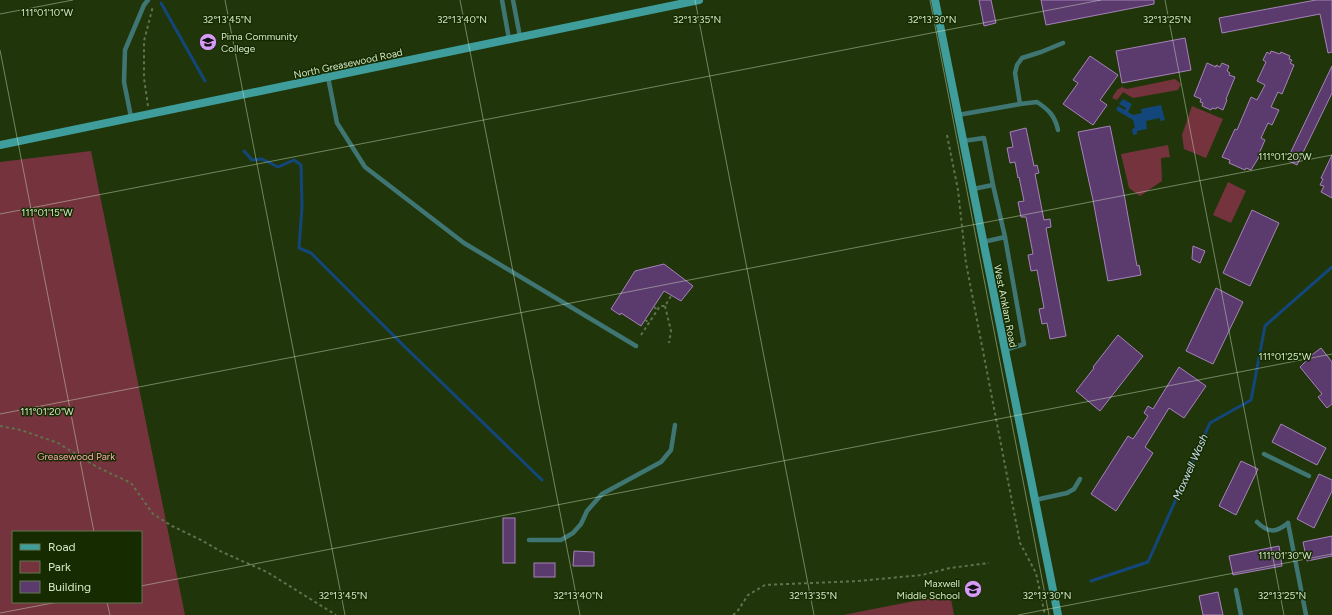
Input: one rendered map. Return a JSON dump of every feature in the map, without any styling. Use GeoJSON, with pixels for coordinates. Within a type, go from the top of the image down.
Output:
{"type":"FeatureCollection","features":[{"type":"Feature","properties":{"kind":"main road","name":"North Greasewood Road"},"geometry":{"type":"LineString","coordinates":[[0,145],[699,0]]}},
{"type":"Feature","properties":{"kind":"main road","name":"West Anklam Road"},"geometry":{"type":"LineString","coordinates":[[935,1],[1058,615]]}},
{"type":"Feature","properties":{"kind":"lane"},"geometry":{"type":"LineString","coordinates":[[131,118],[124,82],[125,50],[148,0]]}},
{"type":"Feature","properties":{"kind":"lane"},"geometry":{"type":"LineString","coordinates":[[502,0],[509,39]]}},
{"type":"Feature","properties":{"kind":"lane"},"geometry":{"type":"LineString","coordinates":[[513,0],[520,37]]}},
{"type":"Feature","properties":{"kind":"lane"},"geometry":{"type":"LineString","coordinates":[[1020,104],[1015,73],[1017,65],[1022,58],[1063,43]]}},
{"type":"Feature","properties":{"kind":"lane"},"geometry":{"type":"LineString","coordinates":[[328,77],[337,123],[365,167],[464,243],[636,346]]}},
{"type":"Feature","properties":{"kind":"lane"},"geometry":{"type":"LineString","coordinates":[[958,115],[1037,102],[1050,112],[1056,120],[1058,130]]}},
{"type":"Feature","properties":{"kind":"lane"},"geometry":{"type":"LineString","coordinates":[[963,141],[984,138],[1005,237],[1024,344],[1005,350]]}},
{"type":"Feature","properties":{"kind":"lane"},"geometry":{"type":"LineString","coordinates":[[973,189],[993,185]]}},
{"type":"Feature","properties":{"kind":"lane"},"geometry":{"type":"LineString","coordinates":[[984,242],[1005,237]]}},
{"type":"Feature","properties":{"kind":"lane"},"geometry":{"type":"LineString","coordinates":[[529,540],[561,540],[573,533],[582,524],[587,511],[602,494],[661,462],[671,450],[674,425]]}},
{"type":"Feature","properties":{"kind":"lane"},"geometry":{"type":"LineString","coordinates":[[1264,454],[1309,476]]}},
{"type":"Feature","properties":{"kind":"lane"},"geometry":{"type":"LineString","coordinates":[[1035,500],[1074,489],[1080,479]]}},
{"type":"Feature","properties":{"kind":"lane"},"geometry":{"type":"LineString","coordinates":[[1257,522],[1264,529],[1273,530],[1281,529],[1288,523],[1306,615]]}},
{"type":"Feature","properties":{"kind":"lane"},"geometry":{"type":"LineString","coordinates":[[1236,590],[1241,615]]}},
{"type":"Feature","properties":{"kind":"path"},"geometry":{"type":"LineString","coordinates":[[149,114],[144,78],[144,41],[153,4],[155,2]]}},
{"type":"Feature","properties":{"kind":"path"},"geometry":{"type":"LineString","coordinates":[[947,135],[958,190],[966,263],[1020,544],[1036,574],[1045,615]]}},
{"type":"Feature","properties":{"kind":"path"},"geometry":{"type":"LineString","coordinates":[[669,343],[672,331],[665,306],[671,296]]}},
{"type":"Feature","properties":{"kind":"path"},"geometry":{"type":"LineString","coordinates":[[641,335],[660,306],[665,306]]}},
{"type":"Feature","properties":{"kind":"path"},"geometry":{"type":"LineString","coordinates":[[654,307],[658,310]]}},
{"type":"Feature","properties":{"kind":"path"},"geometry":{"type":"LineString","coordinates":[[645,320],[650,322]]}},
{"type":"Feature","properties":{"kind":"path"},"geometry":{"type":"LineString","coordinates":[[0,426],[21,430],[58,443],[97,467],[131,483],[153,514],[159,518],[222,552],[267,572],[336,615]]}},
{"type":"Feature","properties":{"kind":"path"},"geometry":{"type":"LineString","coordinates":[[733,615],[737,614],[748,595],[765,585],[858,581],[922,575],[950,568],[989,563]]}},
{"type":"Feature","properties":{"kind":"green space"},"geometry":{"type":"Polygon","coordinates":[[[1175,79],[1181,84],[1178,90],[1133,98],[1123,92],[1117,100],[1112,98],[1117,90],[1122,87],[1127,89],[1175,79]]]}},
{"type":"Feature","properties":{"kind":"green space"},"geometry":{"type":"Polygon","coordinates":[[[1192,106],[1223,119],[1206,158],[1184,149],[1182,135],[1192,106]]]}},
{"type":"Feature","properties":{"kind":"green space"},"geometry":{"type":"Polygon","coordinates":[[[1168,145],[1170,157],[1161,158],[1162,181],[1140,196],[1129,188],[1121,154],[1168,145]]]}},
{"type":"Feature","properties":{"kind":"green space","name":"Greasewood Park"},"geometry":{"type":"Polygon","coordinates":[[[91,151],[185,615],[0,615],[0,162],[91,151]]]}},
{"type":"Feature","properties":{"kind":"green space"},"geometry":{"type":"Polygon","coordinates":[[[1228,182],[1246,191],[1231,223],[1213,215],[1228,182]]]}},
{"type":"Feature","properties":{"kind":"green space"},"geometry":{"type":"Polygon","coordinates":[[[950,594],[954,615],[843,615],[950,594]]]}},
{"type":"Feature","properties":{"kind":"water"},"geometry":{"type":"Polygon","coordinates":[[[1123,99],[1132,104],[1128,112],[1133,115],[1142,113],[1141,109],[1161,105],[1165,120],[1160,121],[1160,118],[1146,121],[1147,129],[1137,131],[1137,134],[1133,135],[1132,129],[1135,128],[1133,120],[1116,110],[1118,106],[1125,110],[1126,108],[1119,104],[1123,99]]]}},
{"type":"Feature","properties":{"kind":"building"},"geometry":{"type":"Polygon","coordinates":[[[979,0],[991,0],[996,23],[984,26],[979,0]]]}},
{"type":"Feature","properties":{"kind":"building"},"geometry":{"type":"Polygon","coordinates":[[[1041,0],[1154,0],[1154,4],[1046,25],[1041,0]]]}},
{"type":"Feature","properties":{"kind":"building"},"geometry":{"type":"Polygon","coordinates":[[[1316,0],[1332,0],[1332,52],[1328,53],[1320,14],[1222,33],[1219,18],[1316,0]]]}},
{"type":"Feature","properties":{"kind":"building"},"geometry":{"type":"Polygon","coordinates":[[[1185,38],[1191,70],[1122,83],[1116,51],[1185,38]]]}},
{"type":"Feature","properties":{"kind":"building"},"geometry":{"type":"Polygon","coordinates":[[[1271,51],[1280,54],[1281,52],[1290,56],[1289,59],[1292,60],[1290,63],[1294,65],[1282,94],[1278,92],[1271,107],[1279,110],[1272,125],[1268,123],[1261,138],[1265,140],[1258,156],[1259,157],[1251,170],[1246,168],[1245,170],[1229,163],[1230,160],[1222,157],[1235,129],[1237,130],[1251,97],[1257,100],[1265,85],[1257,81],[1266,62],[1263,60],[1267,52],[1270,54],[1271,51]]]}},
{"type":"Feature","properties":{"kind":"building"},"geometry":{"type":"Polygon","coordinates":[[[1090,56],[1118,75],[1100,100],[1107,105],[1093,125],[1063,104],[1078,83],[1073,80],[1090,56]]]}},
{"type":"Feature","properties":{"kind":"building"},"geometry":{"type":"Polygon","coordinates":[[[1207,63],[1216,67],[1216,65],[1220,67],[1222,63],[1229,66],[1227,71],[1230,73],[1229,75],[1235,77],[1223,110],[1217,107],[1216,109],[1212,108],[1211,110],[1202,106],[1203,103],[1200,102],[1201,99],[1194,96],[1207,63]]]}},
{"type":"Feature","properties":{"kind":"building"},"geometry":{"type":"Polygon","coordinates":[[[1332,66],[1332,93],[1297,165],[1287,160],[1332,66]]]}},
{"type":"Feature","properties":{"kind":"building"},"geometry":{"type":"Polygon","coordinates":[[[1110,126],[1137,266],[1139,265],[1141,275],[1108,281],[1093,200],[1078,132],[1110,126]]]}},
{"type":"Feature","properties":{"kind":"building"},"geometry":{"type":"Polygon","coordinates":[[[1026,128],[1034,166],[1037,165],[1039,173],[1035,174],[1044,220],[1050,219],[1051,227],[1046,228],[1066,336],[1050,339],[1047,323],[1042,324],[1039,309],[1044,308],[1037,270],[1031,271],[1028,255],[1033,254],[1026,217],[1021,217],[1018,202],[1024,201],[1019,177],[1018,178],[1015,162],[1010,163],[1007,148],[1013,147],[1010,132],[1026,128]]]}},
{"type":"Feature","properties":{"kind":"building"},"geometry":{"type":"Polygon","coordinates":[[[1332,155],[1332,198],[1321,192],[1324,186],[1320,185],[1323,179],[1321,178],[1332,155]]]}},
{"type":"Feature","properties":{"kind":"building"},"geometry":{"type":"Polygon","coordinates":[[[1252,210],[1279,223],[1250,286],[1223,273],[1252,210]]]}},
{"type":"Feature","properties":{"kind":"building"},"geometry":{"type":"Polygon","coordinates":[[[1193,246],[1205,251],[1200,263],[1192,259],[1193,246]]]}},
{"type":"Feature","properties":{"kind":"building"},"geometry":{"type":"Polygon","coordinates":[[[664,264],[693,286],[681,301],[664,291],[641,326],[621,313],[620,315],[611,309],[635,271],[664,264]]]}},
{"type":"Feature","properties":{"kind":"building"},"geometry":{"type":"Polygon","coordinates":[[[1216,288],[1243,302],[1213,364],[1186,351],[1216,288]]]}},
{"type":"Feature","properties":{"kind":"building"},"geometry":{"type":"Polygon","coordinates":[[[1118,335],[1143,356],[1100,411],[1076,391],[1118,335]]]}},
{"type":"Feature","properties":{"kind":"building"},"geometry":{"type":"Polygon","coordinates":[[[1321,348],[1332,362],[1332,404],[1327,408],[1318,397],[1322,394],[1300,367],[1306,361],[1305,360],[1321,348]]]}},
{"type":"Feature","properties":{"kind":"building"},"geometry":{"type":"Polygon","coordinates":[[[1179,367],[1206,386],[1184,418],[1169,408],[1145,447],[1153,453],[1116,511],[1091,494],[1128,436],[1133,439],[1148,416],[1144,413],[1148,406],[1153,409],[1179,367]]]}},
{"type":"Feature","properties":{"kind":"building"},"geometry":{"type":"Polygon","coordinates":[[[1281,424],[1326,448],[1317,465],[1272,442],[1281,424]]]}},
{"type":"Feature","properties":{"kind":"building"},"geometry":{"type":"Polygon","coordinates":[[[1241,461],[1258,469],[1236,515],[1219,506],[1241,461]]]}},
{"type":"Feature","properties":{"kind":"building"},"geometry":{"type":"Polygon","coordinates":[[[1319,474],[1332,480],[1332,491],[1314,528],[1297,519],[1319,474]]]}},
{"type":"Feature","properties":{"kind":"building"},"geometry":{"type":"Polygon","coordinates":[[[503,518],[515,518],[515,563],[503,563],[503,518]]]}},
{"type":"Feature","properties":{"kind":"building"},"geometry":{"type":"Polygon","coordinates":[[[1332,536],[1332,556],[1307,561],[1303,542],[1332,536]]]}},
{"type":"Feature","properties":{"kind":"building"},"geometry":{"type":"Polygon","coordinates":[[[1279,546],[1282,566],[1233,575],[1229,556],[1279,546]]]}},
{"type":"Feature","properties":{"kind":"building"},"geometry":{"type":"Polygon","coordinates":[[[574,551],[594,552],[594,566],[573,566],[574,551]]]}},
{"type":"Feature","properties":{"kind":"building"},"geometry":{"type":"Polygon","coordinates":[[[534,563],[555,563],[555,577],[534,577],[534,563]]]}},
{"type":"Feature","properties":{"kind":"building"},"geometry":{"type":"Polygon","coordinates":[[[1218,592],[1223,615],[1203,615],[1199,596],[1218,592]]]}},
{"type":"Feature","properties":{"kind":"waterway"},"geometry":{"type":"LineString","coordinates":[[161,3],[205,81]]}},
{"type":"Feature","properties":{"kind":"waterway"},"geometry":{"type":"LineString","coordinates":[[244,151],[252,160],[262,159],[278,167],[294,160],[301,165],[302,207],[299,248],[311,253],[542,480]]}},
{"type":"Feature","properties":{"kind":"waterway","name":"Maxwell Wash"},"geometry":{"type":"LineString","coordinates":[[1091,581],[1148,562],[1210,423],[1251,400],[1265,326],[1332,267]]}},
{"type":"Feature","properties":{"kind":"place","name":"Pima Community College"},"geometry":{"type":"Point","coordinates":[208,42]}},
{"type":"Feature","properties":{"kind":"place","name":"Maxwell Middle School"},"geometry":{"type":"Point","coordinates":[973,589]}}]}
